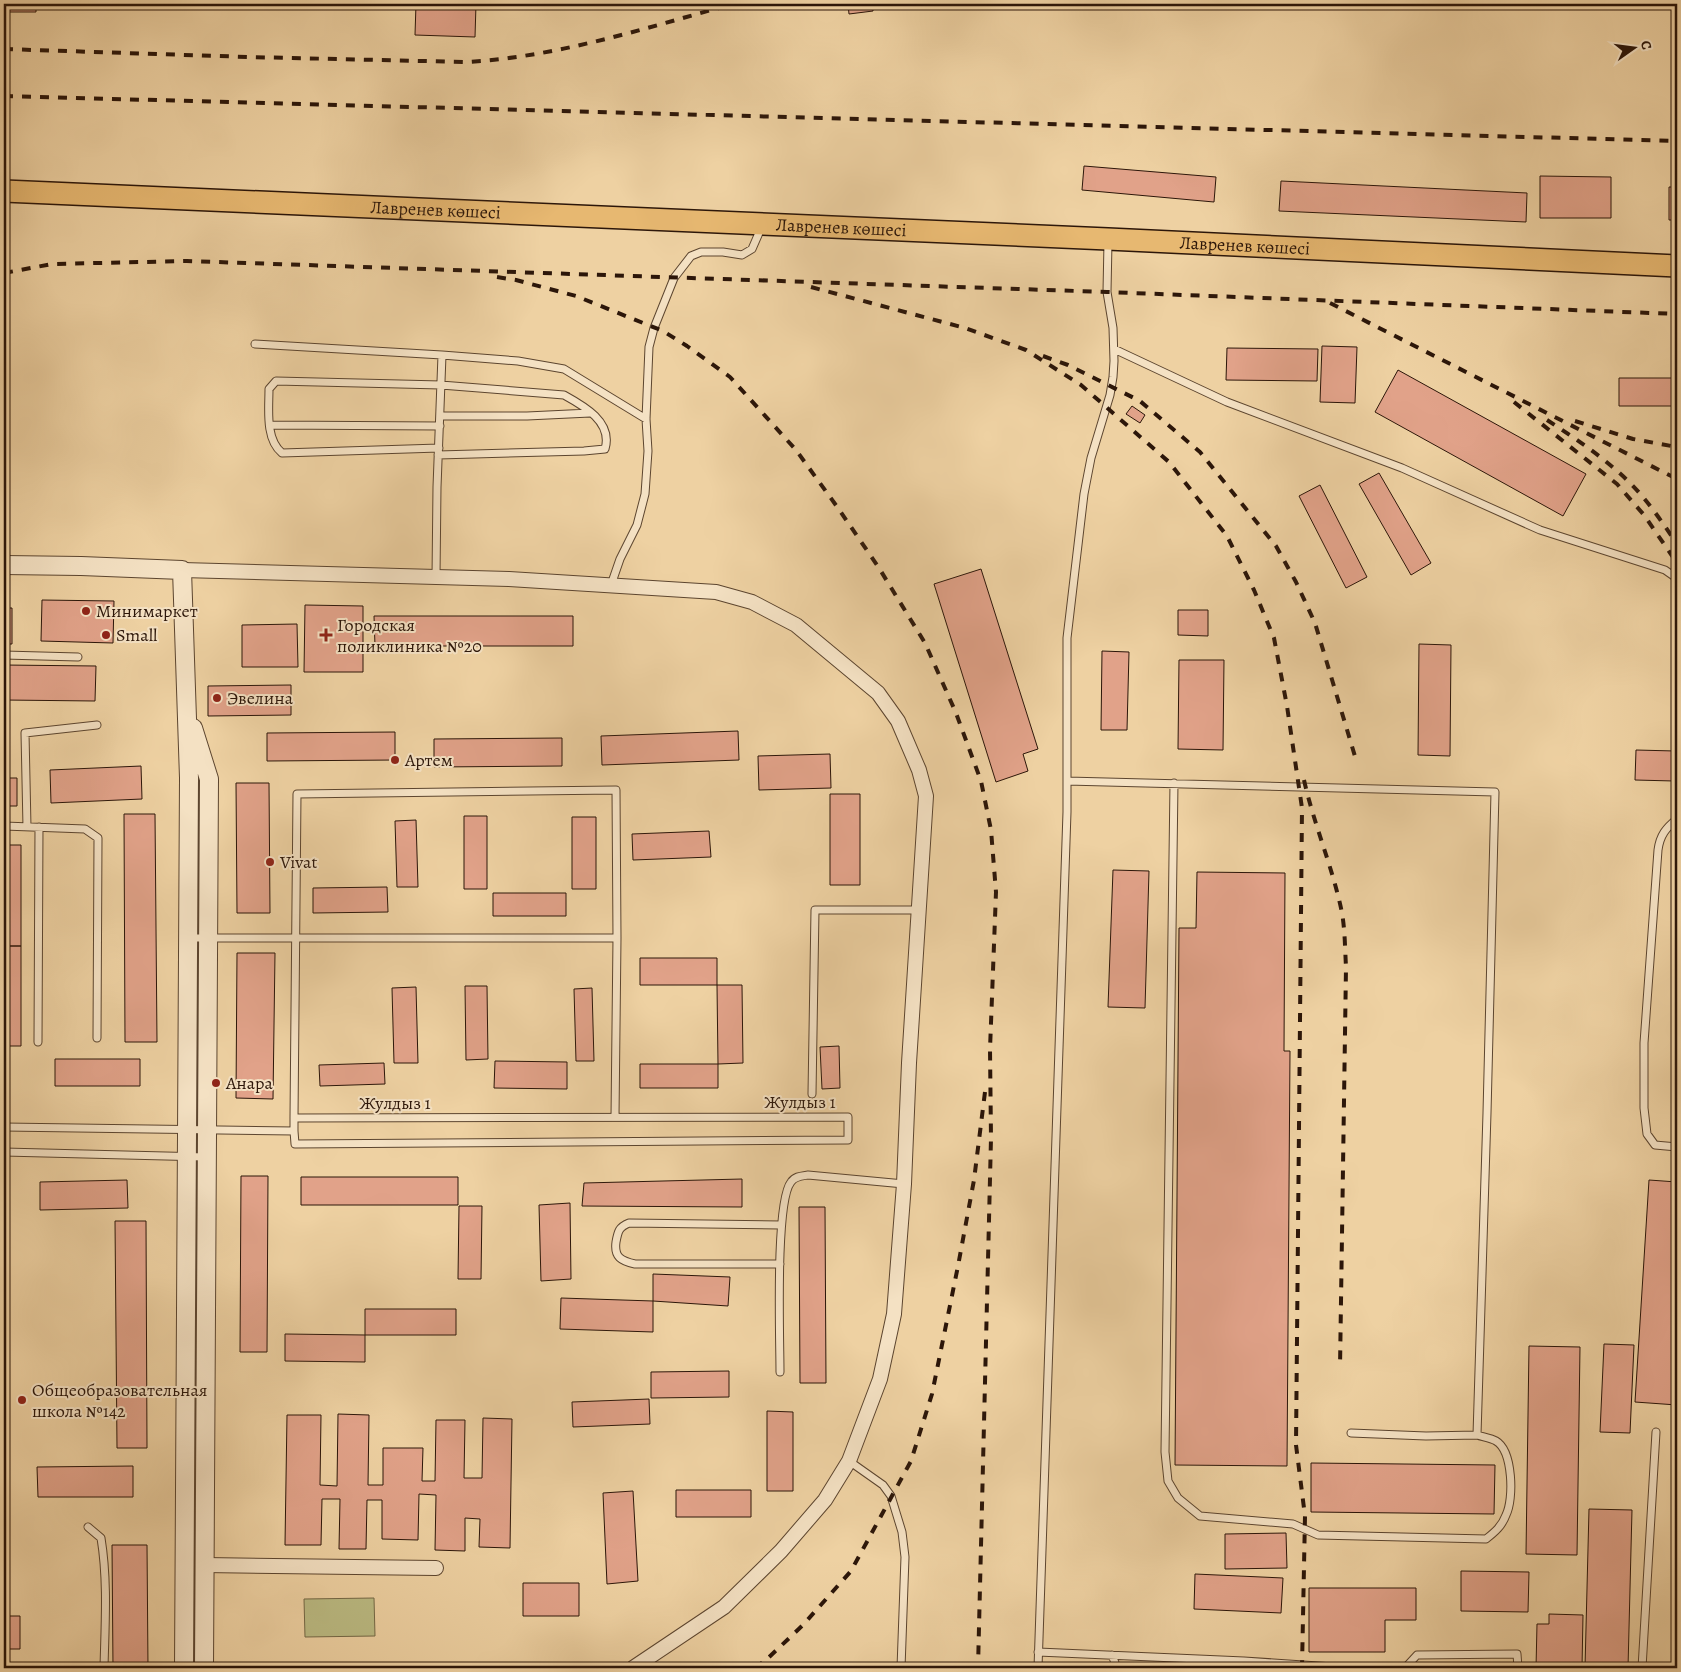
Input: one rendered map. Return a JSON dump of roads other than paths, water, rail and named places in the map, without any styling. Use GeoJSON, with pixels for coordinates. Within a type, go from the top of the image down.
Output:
{"type":"FeatureCollection","features":[{"type":"Feature","properties":{"kind":"main road","name":"Лавренев көшесі"},"geometry":{"type":"LineString","coordinates":[[4,191],[1677,266]]}},
{"type":"Feature","properties":{"kind":"street"},"geometry":{"type":"LineString","coordinates":[[4,565],[509,579],[716,592],[752,602],[796,625],[878,693],[898,721],[919,770],[926,796],[909,1063],[904,1184],[894,1314],[880,1379],[849,1461],[824,1500],[794,1536],[724,1607],[633,1668]]}},
{"type":"Feature","properties":{"kind":"street"},"geometry":{"type":"LineString","coordinates":[[182,570],[189,778],[184,1668]]}},
{"type":"Feature","properties":{"kind":"street"},"geometry":{"type":"LineString","coordinates":[[186,706],[209,779],[204,1668]]}},
{"type":"Feature","properties":{"kind":"street"},"geometry":{"type":"LineString","coordinates":[[204,1565],[436,1568]]}},
{"type":"Feature","properties":{"kind":"lane"},"geometry":{"type":"LineString","coordinates":[[611,586],[620,559],[637,525],[645,494],[648,451],[646,419],[649,347],[654,328],[674,278],[691,256],[702,252],[742,254],[752,250],[763,225]]}},
{"type":"Feature","properties":{"kind":"lane"},"geometry":{"type":"LineString","coordinates":[[1038,1668],[1067,812],[1067,638],[1084,494],[1091,458],[1110,395],[1114,361],[1113,328],[1107,292],[1108,239]]}},
{"type":"Feature","properties":{"kind":"lane"},"geometry":{"type":"LineString","coordinates":[[255,344],[518,361],[564,369],[646,419]]}},
{"type":"Feature","properties":{"kind":"lane"},"geometry":{"type":"LineString","coordinates":[[1114,349],[1227,402],[1402,468],[1540,530],[1665,570],[1675,577],[1677,581]]}},
{"type":"Feature","properties":{"kind":"lane"},"geometry":{"type":"LineString","coordinates":[[436,577],[442,355]]}},
{"type":"Feature","properties":{"kind":"lane"},"geometry":{"type":"LineString","coordinates":[[276,381],[441,385],[564,395],[578,403],[605,427],[608,440],[606,449],[584,451],[282,453],[275,447],[272,440],[269,389],[276,381]]}},
{"type":"Feature","properties":{"kind":"lane"},"geometry":{"type":"LineString","coordinates":[[440,416],[527,416],[590,413]]}},
{"type":"Feature","properties":{"kind":"lane"},"geometry":{"type":"LineString","coordinates":[[270,425],[440,426]]}},
{"type":"Feature","properties":{"kind":"lane"},"geometry":{"type":"LineString","coordinates":[[4,655],[78,657]]}},
{"type":"Feature","properties":{"kind":"lane"},"geometry":{"type":"LineString","coordinates":[[27,827],[25,733],[97,725]]}},
{"type":"Feature","properties":{"kind":"lane"},"geometry":{"type":"LineString","coordinates":[[1067,781],[1495,792],[1477,1435]]}},
{"type":"Feature","properties":{"kind":"lane"},"geometry":{"type":"LineString","coordinates":[[1174,783],[1165,1452],[1168,1481],[1178,1498],[1200,1516],[1293,1524],[1318,1535],[1486,1539],[1497,1531],[1507,1514],[1511,1482],[1507,1454],[1497,1441],[1477,1435],[1426,1436],[1351,1433]]}},
{"type":"Feature","properties":{"kind":"lane"},"geometry":{"type":"LineString","coordinates":[[4,1127],[294,1132],[297,794],[616,790],[615,1118]]}},
{"type":"Feature","properties":{"kind":"lane"},"geometry":{"type":"LineString","coordinates":[[1677,819],[1666,827],[1660,839],[1658,850],[1644,1043],[1644,1108],[1647,1134],[1655,1145],[1677,1147]]}},
{"type":"Feature","properties":{"kind":"lane"},"geometry":{"type":"LineString","coordinates":[[4,826],[85,829],[98,838],[97,1038]]}},
{"type":"Feature","properties":{"kind":"lane"},"geometry":{"type":"LineString","coordinates":[[38,1042],[39,827]]}},
{"type":"Feature","properties":{"kind":"lane"},"geometry":{"type":"LineString","coordinates":[[812,1094],[815,910],[919,910]]}},
{"type":"Feature","properties":{"kind":"lane"},"geometry":{"type":"LineString","coordinates":[[188,938],[617,938]]}},
{"type":"Feature","properties":{"kind":"lane","name":"Жулдыз 1"},"geometry":{"type":"LineString","coordinates":[[294,1118],[848,1117],[848,1140],[295,1144],[294,1132]]}},
{"type":"Feature","properties":{"kind":"lane"},"geometry":{"type":"LineString","coordinates":[[4,1152],[207,1157]]}},
{"type":"Feature","properties":{"kind":"lane"},"geometry":{"type":"LineString","coordinates":[[780,1372],[781,1225],[785,1195],[791,1182],[798,1176],[808,1174],[904,1184]]}},
{"type":"Feature","properties":{"kind":"lane"},"geometry":{"type":"LineString","coordinates":[[780,1264],[635,1264],[625,1262],[618,1257],[615,1250],[618,1231],[622,1226],[629,1223],[781,1225]]}},
{"type":"Feature","properties":{"kind":"lane"},"geometry":{"type":"LineString","coordinates":[[1642,1668],[1656,1432]]}},
{"type":"Feature","properties":{"kind":"lane"},"geometry":{"type":"LineString","coordinates":[[849,1461],[883,1486],[891,1496],[902,1532],[905,1557],[901,1668]]}},
{"type":"Feature","properties":{"kind":"lane"},"geometry":{"type":"LineString","coordinates":[[88,1527],[101,1538],[104,1555],[106,1606],[104,1668]]}},
{"type":"Feature","properties":{"kind":"lane"},"geometry":{"type":"LineString","coordinates":[[1038,1652],[1244,1665],[1348,1668]]}},
{"type":"Feature","properties":{"kind":"lane"},"geometry":{"type":"LineString","coordinates":[[1405,1668],[1417,1655],[1499,1654],[1517,1654],[1518,1668]]}},
{"type":"Feature","properties":{"kind":"lane"},"geometry":{"type":"LineString","coordinates":[[1112,1656],[1117,1668]]}},
{"type":"Feature","properties":{"kind":"railway"},"geometry":{"type":"LineString","coordinates":[[4,49],[466,62],[500,59],[568,48],[634,32],[733,4]]}},
{"type":"Feature","properties":{"kind":"railway"},"geometry":{"type":"LineString","coordinates":[[4,96],[1677,141]]}},
{"type":"Feature","properties":{"kind":"railway"},"geometry":{"type":"LineString","coordinates":[[4,273],[52,264],[187,261],[1107,292],[1677,314]]}},
{"type":"Feature","properties":{"kind":"railway"},"geometry":{"type":"LineString","coordinates":[[497,277],[516,280],[576,296],[663,331],[730,377],[796,450],[879,568],[925,643],[956,713],[981,781],[991,830],[996,892],[990,1049],[991,1138],[978,1668]]}},
{"type":"Feature","properties":{"kind":"railway"},"geometry":{"type":"LineString","coordinates":[[811,287],[965,328],[1026,350],[1081,385],[1169,462],[1227,536],[1254,590],[1274,638],[1287,706],[1302,808],[1296,1445],[1305,1516],[1302,1668]]}},
{"type":"Feature","properties":{"kind":"railway"},"geometry":{"type":"LineString","coordinates":[[1330,303],[1677,479]]}},
{"type":"Feature","properties":{"kind":"railway"},"geometry":{"type":"LineString","coordinates":[[1043,356],[1068,365],[1140,401],[1200,452],[1276,546],[1296,582],[1315,623],[1357,763]]}},
{"type":"Feature","properties":{"kind":"railway"},"geometry":{"type":"LineString","coordinates":[[1514,402],[1617,484],[1644,515],[1677,563]]}},
{"type":"Feature","properties":{"kind":"railway"},"geometry":{"type":"LineString","coordinates":[[1547,420],[1589,448],[1627,480],[1648,503],[1677,544]]}},
{"type":"Feature","properties":{"kind":"railway"},"geometry":{"type":"LineString","coordinates":[[1575,421],[1633,439],[1677,447]]}},
{"type":"Feature","properties":{"kind":"railway"},"geometry":{"type":"LineString","coordinates":[[1304,780],[1338,896],[1345,940],[1340,1368]]}},
{"type":"Feature","properties":{"kind":"railway"},"geometry":{"type":"LineString","coordinates":[[755,1668],[803,1625],[851,1571],[911,1461],[932,1394],[958,1266],[974,1180],[985,1092]]}},
{"type":"Feature","properties":{"kind":"place","name":"Минимаркет"},"geometry":{"type":"Point","coordinates":[86,611]}},
{"type":"Feature","properties":{"kind":"place","name":"Small"},"geometry":{"type":"Point","coordinates":[106,635]}},
{"type":"Feature","properties":{"kind":"place","name":"Городская поликлиника №20"},"geometry":{"type":"Point","coordinates":[326,635]}},
{"type":"Feature","properties":{"kind":"place","name":"Эвелина"},"geometry":{"type":"Point","coordinates":[217,698]}},
{"type":"Feature","properties":{"kind":"place","name":"Артем"},"geometry":{"type":"Point","coordinates":[395,760]}},
{"type":"Feature","properties":{"kind":"place","name":"Vivat"},"geometry":{"type":"Point","coordinates":[270,862]}},
{"type":"Feature","properties":{"kind":"place","name":"Анара"},"geometry":{"type":"Point","coordinates":[216,1083]}},
{"type":"Feature","properties":{"kind":"place","name":"Общеобразовательная школа №142"},"geometry":{"type":"Point","coordinates":[22,1400]}}]}
